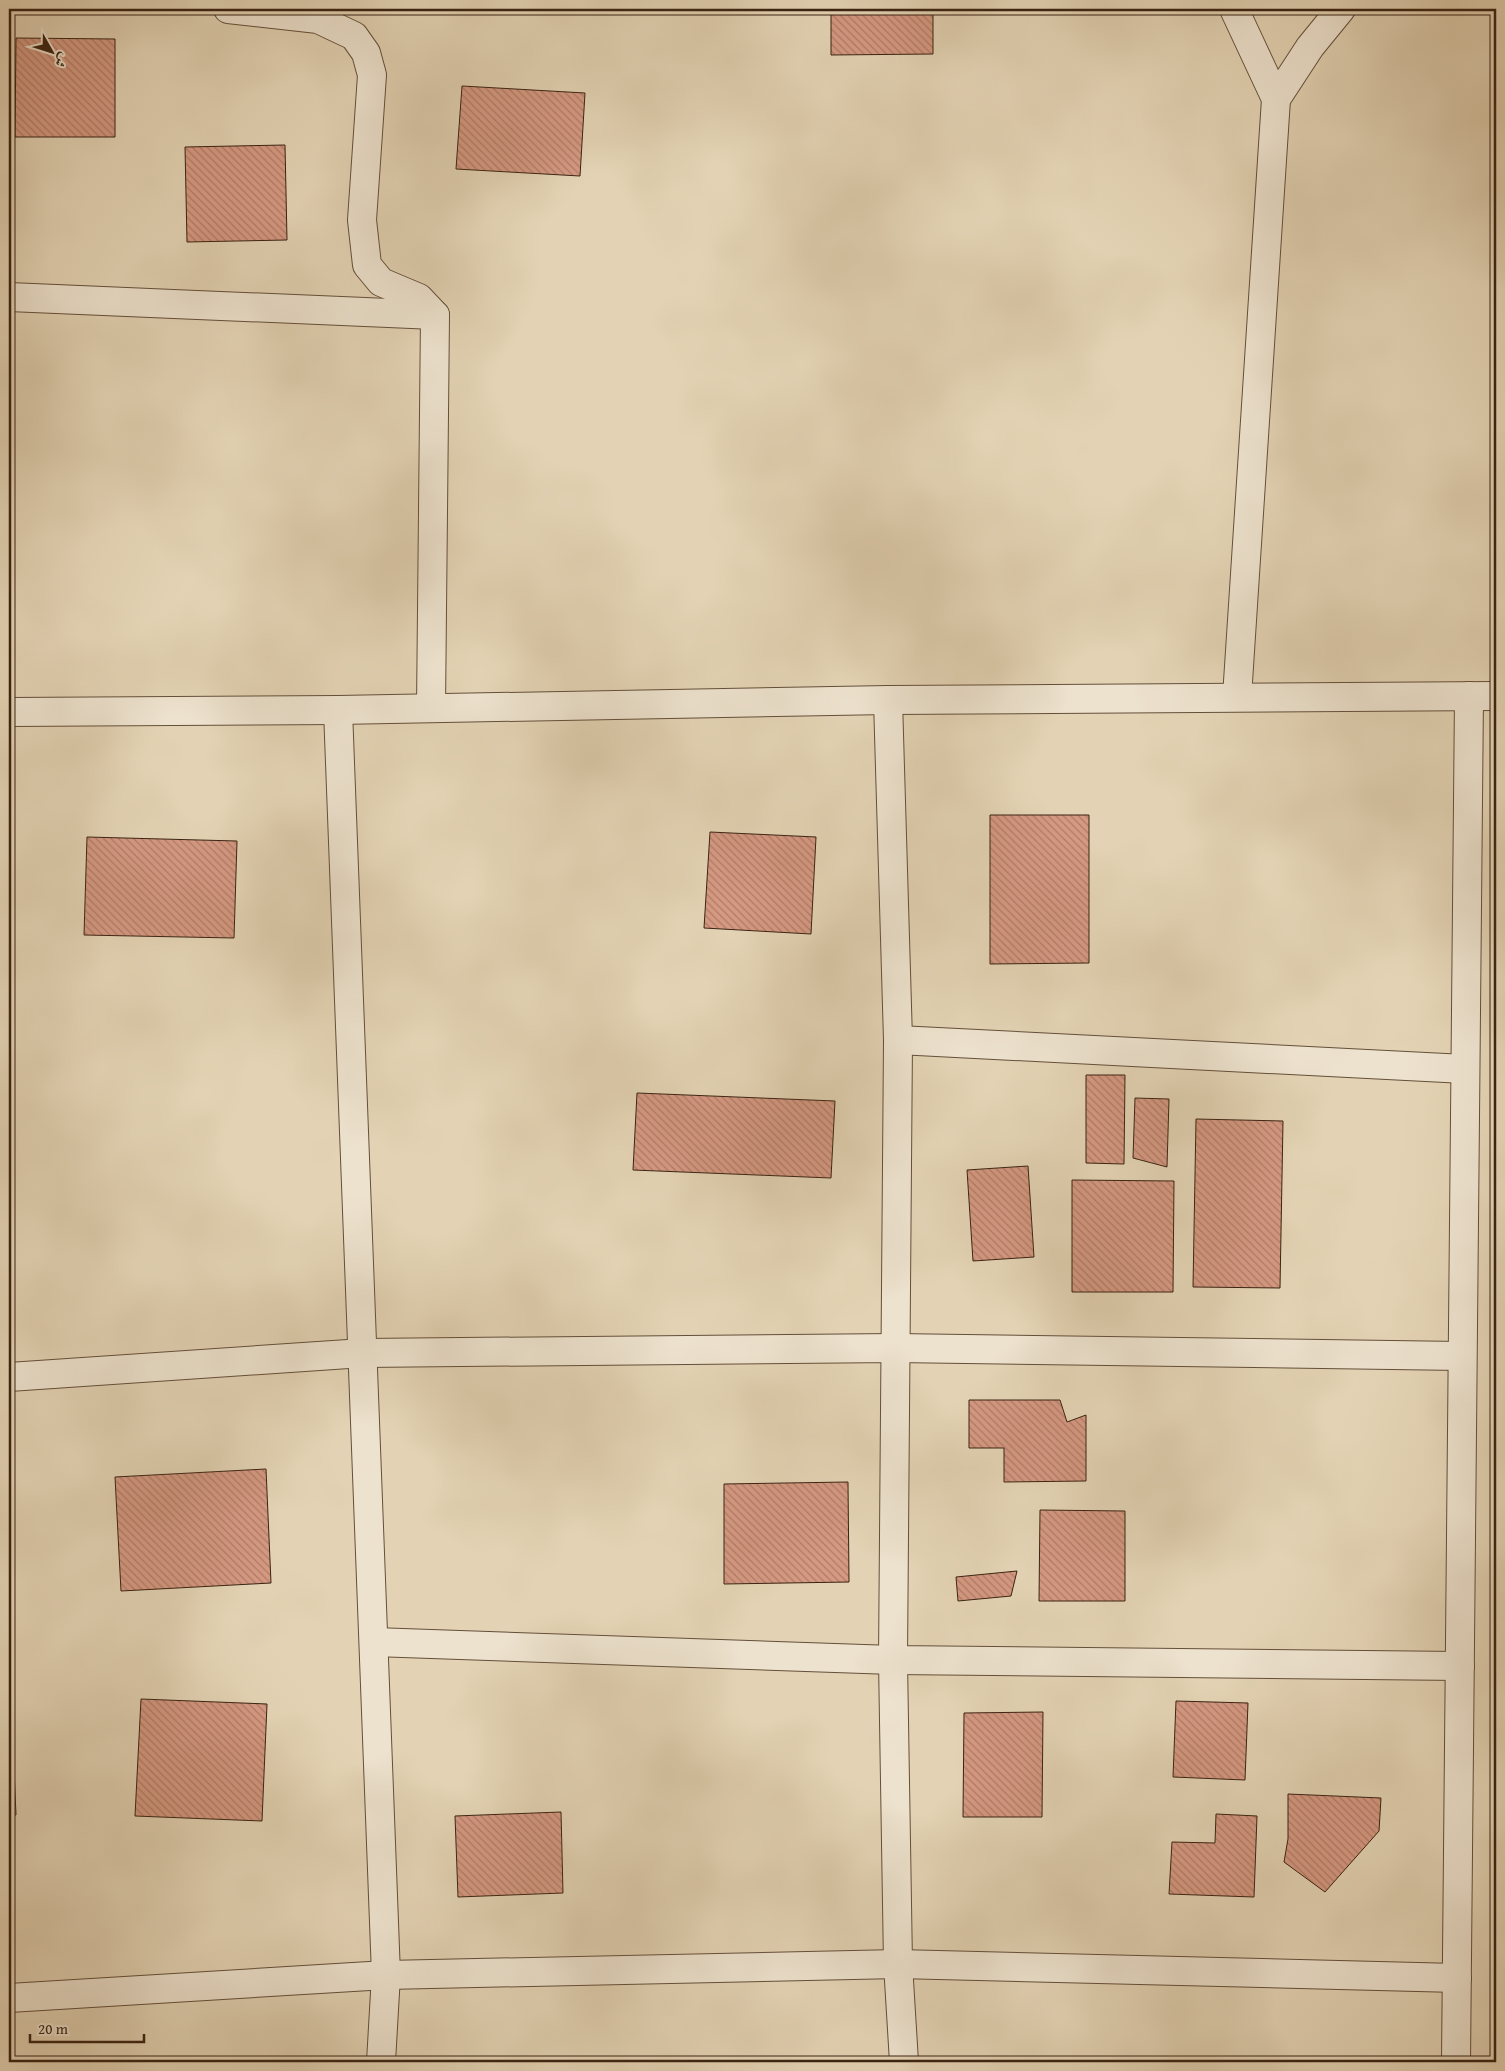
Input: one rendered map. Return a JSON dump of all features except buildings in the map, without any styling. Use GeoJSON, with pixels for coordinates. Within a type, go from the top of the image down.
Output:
{"type":"FeatureCollection","features":[{"type":"Feature","properties":{"kind":"street"},"geometry":{"type":"LineString","coordinates":[[228,9],[318,14],[354,36],[366,53],[372,74],[362,220],[367,265],[381,282],[419,298],[435,315],[432,708]]}},
{"type":"Feature","properties":{"kind":"street"},"geometry":{"type":"LineString","coordinates":[[1234,9],[1276,99],[1237,697]]}},
{"type":"Feature","properties":{"kind":"street"},"geometry":{"type":"LineString","coordinates":[[1276,99],[1310,47],[1341,9]]}},
{"type":"Feature","properties":{"kind":"street"},"geometry":{"type":"LineString","coordinates":[[9,297],[435,315]]}},
{"type":"Feature","properties":{"kind":"street"},"geometry":{"type":"LineString","coordinates":[[1456,2062],[1461,1356],[1469,696]]}},
{"type":"Feature","properties":{"kind":"street"},"geometry":{"type":"LineString","coordinates":[[9,712],[338,710],[888,700],[1496,696]]}},
{"type":"Feature","properties":{"kind":"street"},"geometry":{"type":"LineString","coordinates":[[888,700],[898,1040],[892,1660],[898,1964],[904,2062]]}},
{"type":"Feature","properties":{"kind":"street"},"geometry":{"type":"LineString","coordinates":[[338,710],[386,1975],[381,2062]]}},
{"type":"Feature","properties":{"kind":"street"},"geometry":{"type":"LineString","coordinates":[[898,1040],[1465,1069]]}},
{"type":"Feature","properties":{"kind":"street"},"geometry":{"type":"LineString","coordinates":[[9,1377],[363,1353],[896,1348],[1461,1356]]}},
{"type":"Feature","properties":{"kind":"street"},"geometry":{"type":"LineString","coordinates":[[374,1642],[892,1660],[1460,1666]]}},
{"type":"Feature","properties":{"kind":"street"},"geometry":{"type":"LineString","coordinates":[[9,1998],[386,1975],[898,1964],[1457,1978]]}}]}
